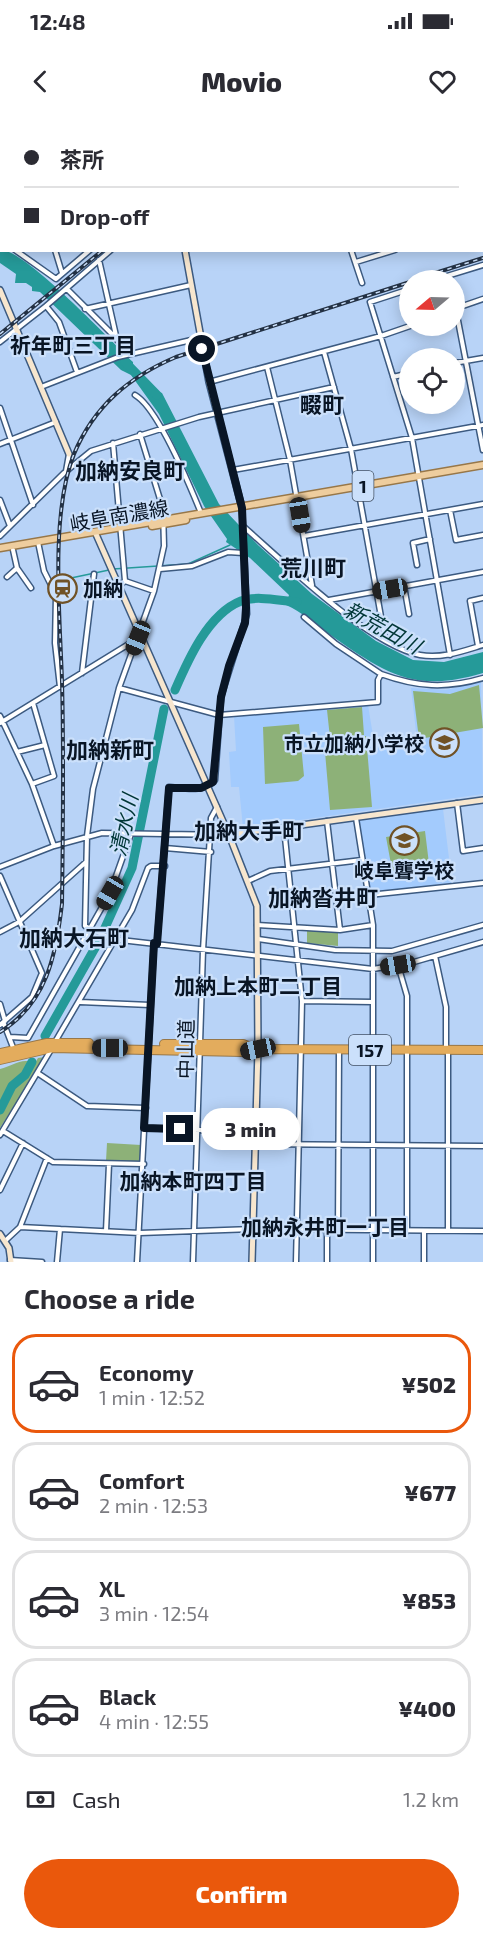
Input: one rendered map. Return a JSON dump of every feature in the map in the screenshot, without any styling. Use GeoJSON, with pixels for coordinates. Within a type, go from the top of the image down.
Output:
{"type":"FeatureCollection","features":[{"type":"Feature","properties":{"kind":"highway","name":"157"},"geometry":{"type":"LineString","coordinates":[[0,1053],[54,1045],[199,1047],[243,1044],[258,1049],[483,1050]]}},
{"type":"Feature","properties":{"kind":"highway","name":"157"},"geometry":{"type":"LineString","coordinates":[[0,1060],[54,1045]]}},
{"type":"Feature","properties":{"kind":"main road","name":"岐阜南濃線"},"geometry":{"type":"LineString","coordinates":[[0,550],[483,465]]}},
{"type":"Feature","properties":{"kind":"main road","name":"岐阜南濃線"},"geometry":{"type":"LineString","coordinates":[[0,550],[13,550],[38,544]]}},
{"type":"Feature","properties":{"kind":"street"},"geometry":{"type":"LineString","coordinates":[[18,252],[56,279],[88,252]]}},
{"type":"Feature","properties":{"kind":"street"},"geometry":{"type":"LineString","coordinates":[[56,252],[62,273]]}},
{"type":"Feature","properties":{"kind":"street"},"geometry":{"type":"LineString","coordinates":[[0,342],[66,290],[109,252]]}},
{"type":"Feature","properties":{"kind":"street"},"geometry":{"type":"LineString","coordinates":[[137,1262],[144,1164],[147,1047],[165,866],[169,788],[208,787],[215,780],[219,715],[229,666],[245,623],[246,604],[242,508],[209,382],[185,252]]}},
{"type":"Feature","properties":{"kind":"street"},"geometry":{"type":"LineString","coordinates":[[352,252],[362,283]]}},
{"type":"Feature","properties":{"kind":"street"},"geometry":{"type":"LineString","coordinates":[[356,262],[388,252]]}},
{"type":"Feature","properties":{"kind":"street"},"geometry":{"type":"LineString","coordinates":[[99,260],[117,340]]}},
{"type":"Feature","properties":{"kind":"street"},"geometry":{"type":"LineString","coordinates":[[465,272],[483,265]]}},
{"type":"Feature","properties":{"kind":"street"},"geometry":{"type":"LineString","coordinates":[[85,309],[191,285]]}},
{"type":"Feature","properties":{"kind":"street"},"geometry":{"type":"LineString","coordinates":[[0,290],[69,454],[66,471]]}},
{"type":"Feature","properties":{"kind":"street"},"geometry":{"type":"LineString","coordinates":[[66,290],[132,354]]}},
{"type":"Feature","properties":{"kind":"street"},"geometry":{"type":"LineString","coordinates":[[399,293],[370,302],[412,438],[450,655]]}},
{"type":"Feature","properties":{"kind":"street"},"geometry":{"type":"LineString","coordinates":[[465,306],[483,299]]}},
{"type":"Feature","properties":{"kind":"street"},"geometry":{"type":"LineString","coordinates":[[46,306],[59,322],[77,372]]}},
{"type":"Feature","properties":{"kind":"street"},"geometry":{"type":"LineString","coordinates":[[209,382],[399,330]]}},
{"type":"Feature","properties":{"kind":"street"},"geometry":{"type":"LineString","coordinates":[[462,336],[481,426],[483,450]]}},
{"type":"Feature","properties":{"kind":"street"},"geometry":{"type":"LineString","coordinates":[[41,387],[102,363],[200,338]]}},
{"type":"Feature","properties":{"kind":"street"},"geometry":{"type":"LineString","coordinates":[[324,352],[351,449],[385,639]]}},
{"type":"Feature","properties":{"kind":"street"},"geometry":{"type":"LineString","coordinates":[[467,360],[483,358]]}},
{"type":"Feature","properties":{"kind":"street"},"geometry":{"type":"LineString","coordinates":[[267,367],[290,460],[312,586]]}},
{"type":"Feature","properties":{"kind":"street"},"geometry":{"type":"LineString","coordinates":[[393,377],[399,376]]}},
{"type":"Feature","properties":{"kind":"street"},"geometry":{"type":"LineString","coordinates":[[0,536],[66,471],[91,451],[217,412],[334,387]]}},
{"type":"Feature","properties":{"kind":"street"},"geometry":{"type":"LineString","coordinates":[[135,395],[145,400],[162,428],[204,514]]}},
{"type":"Feature","properties":{"kind":"street"},"geometry":{"type":"LineString","coordinates":[[0,408],[33,505]]}},
{"type":"Feature","properties":{"kind":"street"},"geometry":{"type":"LineString","coordinates":[[0,444],[56,422]]}},
{"type":"Feature","properties":{"kind":"street"},"geometry":{"type":"LineString","coordinates":[[233,470],[481,426]]}},
{"type":"Feature","properties":{"kind":"street"},"geometry":{"type":"LineString","coordinates":[[140,434],[165,521],[160,567],[154,591],[119,688],[93,789],[87,836],[85,927],[115,939],[373,969],[435,956],[483,942]]}},
{"type":"Feature","properties":{"kind":"street"},"geometry":{"type":"LineString","coordinates":[[114,443],[125,580]]}},
{"type":"Feature","properties":{"kind":"street"},"geometry":{"type":"LineString","coordinates":[[0,500],[10,526]]}},
{"type":"Feature","properties":{"kind":"street"},"geometry":{"type":"LineString","coordinates":[[304,536],[483,504]]}},
{"type":"Feature","properties":{"kind":"street"},"geometry":{"type":"LineString","coordinates":[[450,510],[456,540],[483,535]]}},
{"type":"Feature","properties":{"kind":"street"},"geometry":{"type":"LineString","coordinates":[[244,527],[328,600],[385,639],[421,655],[450,655],[480,645],[470,601],[483,598]]}},
{"type":"Feature","properties":{"kind":"street"},"geometry":{"type":"LineString","coordinates":[[96,534],[217,807],[257,906],[258,1049],[252,1262]]}},
{"type":"Feature","properties":{"kind":"street"},"geometry":{"type":"LineString","coordinates":[[417,565],[413,543],[430,539]]}},
{"type":"Feature","properties":{"kind":"street"},"geometry":{"type":"LineString","coordinates":[[38,544],[44,571],[56,595],[56,643],[60,687]]}},
{"type":"Feature","properties":{"kind":"street"},"geometry":{"type":"LineString","coordinates":[[13,550],[17,568],[31,588]]}},
{"type":"Feature","properties":{"kind":"street"},"geometry":{"type":"LineString","coordinates":[[160,567],[192,566],[228,552],[243,553]]}},
{"type":"Feature","properties":{"kind":"street"},"geometry":{"type":"LineString","coordinates":[[7,577],[17,568]]}},
{"type":"Feature","properties":{"kind":"street"},"geometry":{"type":"LineString","coordinates":[[328,600],[483,572]]}},
{"type":"Feature","properties":{"kind":"street"},"geometry":{"type":"LineString","coordinates":[[81,674],[94,574]]}},
{"type":"Feature","properties":{"kind":"street"},"geometry":{"type":"LineString","coordinates":[[125,580],[154,591]]}},
{"type":"Feature","properties":{"kind":"street"},"geometry":{"type":"LineString","coordinates":[[92,592],[116,589],[125,580]]}},
{"type":"Feature","properties":{"kind":"street"},"geometry":{"type":"LineString","coordinates":[[404,586],[409,614]]}},
{"type":"Feature","properties":{"kind":"street"},"geometry":{"type":"LineString","coordinates":[[304,617],[336,644],[381,674],[423,686],[452,686],[483,678]]}},
{"type":"Feature","properties":{"kind":"street"},"geometry":{"type":"LineString","coordinates":[[1,722],[81,674],[139,635]]}},
{"type":"Feature","properties":{"kind":"street"},"geometry":{"type":"LineString","coordinates":[[119,688],[219,715],[378,702],[378,680],[381,674]]}},
{"type":"Feature","properties":{"kind":"street"},"geometry":{"type":"LineString","coordinates":[[32,784],[54,776],[33,703]]}},
{"type":"Feature","properties":{"kind":"street"},"geometry":{"type":"LineString","coordinates":[[0,716],[32,784],[54,846]]}},
{"type":"Feature","properties":{"kind":"street"},"geometry":{"type":"LineString","coordinates":[[17,752],[45,745]]}},
{"type":"Feature","properties":{"kind":"street"},"geometry":{"type":"LineString","coordinates":[[0,867],[87,836],[146,833],[229,835],[483,800]]}},
{"type":"Feature","properties":{"kind":"street"},"geometry":{"type":"LineString","coordinates":[[457,803],[464,851],[483,848]]}},
{"type":"Feature","properties":{"kind":"street","name":"中山道"},"geometry":{"type":"LineString","coordinates":[[193,1262],[203,950],[211,852],[211,818],[217,807]]}},
{"type":"Feature","properties":{"kind":"street"},"geometry":{"type":"LineString","coordinates":[[356,817],[373,925],[373,1262]]}},
{"type":"Feature","properties":{"kind":"street"},"geometry":{"type":"LineString","coordinates":[[327,821],[330,863],[340,930]]}},
{"type":"Feature","properties":{"kind":"street"},"geometry":{"type":"LineString","coordinates":[[284,827],[302,1001],[296,1262]]}},
{"type":"Feature","properties":{"kind":"street"},"geometry":{"type":"LineString","coordinates":[[10,1037],[29,1036],[110,893],[133,834]]}},
{"type":"Feature","properties":{"kind":"street"},"geometry":{"type":"LineString","coordinates":[[165,848],[211,852]]}},
{"type":"Feature","properties":{"kind":"street"},"geometry":{"type":"LineString","coordinates":[[248,881],[270,871],[362,860]]}},
{"type":"Feature","properties":{"kind":"street"},"geometry":{"type":"LineString","coordinates":[[0,932],[19,922],[87,862]]}},
{"type":"Feature","properties":{"kind":"street"},"geometry":{"type":"LineString","coordinates":[[144,1164],[53,1162],[2,1133],[39,1074],[141,892],[148,868],[165,866]]}},
{"type":"Feature","properties":{"kind":"street"},"geometry":{"type":"LineString","coordinates":[[0,876],[42,973],[33,997],[3,1023]]}},
{"type":"Feature","properties":{"kind":"street"},"geometry":{"type":"LineString","coordinates":[[369,895],[483,883]]}},
{"type":"Feature","properties":{"kind":"street"},"geometry":{"type":"LineString","coordinates":[[257,925],[340,930],[373,925]]}},
{"type":"Feature","properties":{"kind":"street"},"geometry":{"type":"LineString","coordinates":[[258,939],[296,945],[392,951],[483,925]]}},
{"type":"Feature","properties":{"kind":"street"},"geometry":{"type":"LineString","coordinates":[[435,956],[446,1007],[447,1230]]}},
{"type":"Feature","properties":{"kind":"street"},"geometry":{"type":"LineString","coordinates":[[398,965],[407,996],[407,1231]]}},
{"type":"Feature","properties":{"kind":"street"},"geometry":{"type":"LineString","coordinates":[[302,1001],[373,1002]]}},
{"type":"Feature","properties":{"kind":"street"},"geometry":{"type":"LineString","coordinates":[[80,1002],[150,1005]]}},
{"type":"Feature","properties":{"kind":"street"},"geometry":{"type":"LineString","coordinates":[[0,1004],[3,1023],[14,1050]]}},
{"type":"Feature","properties":{"kind":"street"},"geometry":{"type":"LineString","coordinates":[[338,1230],[339,1049]]}},
{"type":"Feature","properties":{"kind":"street"},"geometry":{"type":"LineString","coordinates":[[39,1074],[87,1106],[146,1108]]}},
{"type":"Feature","properties":{"kind":"street"},"geometry":{"type":"LineString","coordinates":[[144,1128],[256,1132]]}},
{"type":"Feature","properties":{"kind":"street"},"geometry":{"type":"LineString","coordinates":[[0,1190],[23,1143]]}},
{"type":"Feature","properties":{"kind":"street"},"geometry":{"type":"LineString","coordinates":[[256,1144],[483,1146]]}},
{"type":"Feature","properties":{"kind":"street"},"geometry":{"type":"LineString","coordinates":[[5,1241],[20,1227],[47,1158]]}},
{"type":"Feature","properties":{"kind":"street"},"geometry":{"type":"LineString","coordinates":[[106,1231],[109,1164]]}},
{"type":"Feature","properties":{"kind":"street"},"geometry":{"type":"LineString","coordinates":[[20,1227],[140,1233],[253,1229],[483,1231]]}},
{"type":"Feature","properties":{"kind":"street"},"geometry":{"type":"LineString","coordinates":[[57,1262],[60,1229]]}},
{"type":"Feature","properties":{"kind":"street"},"geometry":{"type":"LineString","coordinates":[[327,1230],[327,1262]]}},
{"type":"Feature","properties":{"kind":"street"},"geometry":{"type":"LineString","coordinates":[[424,1231],[424,1262]]}},
{"type":"Feature","properties":{"kind":"street"},"geometry":{"type":"LineString","coordinates":[[0,1234],[5,1241],[10,1261],[42,1262]]}},
{"type":"Feature","properties":{"kind":"shaded area"},"geometry":{"type":"Polygon","coordinates":[[[0,252],[8,252],[30,265],[88,317],[133,362],[133,374],[139,382],[162,393],[219,504],[258,545],[312,594],[376,641],[413,660],[444,662],[483,652],[483,673],[437,681],[401,676],[367,660],[286,605],[289,595],[250,558],[226,542],[227,539],[204,506],[159,414],[131,375],[121,370],[40,292],[32,291],[32,287],[26,283],[15,283],[16,274],[0,263],[0,252]]]}},
{"type":"Feature","properties":{"kind":"shaded area"},"geometry":{"type":"Polygon","coordinates":[[[481,682],[483,794],[243,828],[239,787],[231,787],[229,752],[236,751],[234,716],[368,705],[375,748],[406,744],[406,742],[417,740],[411,688],[446,690],[481,682]]]}},
{"type":"Feature","properties":{"kind":"shaded area"},"geometry":{"type":"Polygon","coordinates":[[[479,685],[483,728],[419,739],[413,691],[450,694],[479,685]]]}},
{"type":"Feature","properties":{"kind":"shaded area"},"geometry":{"type":"Polygon","coordinates":[[[362,707],[364,735],[330,738],[327,710],[362,707]]]}},
{"type":"Feature","properties":{"kind":"shaded area"},"geometry":{"type":"Polygon","coordinates":[[[299,724],[304,776],[298,781],[265,784],[263,727],[299,724]]]}},
{"type":"Feature","properties":{"kind":"shaded area"},"geometry":{"type":"Polygon","coordinates":[[[366,736],[372,807],[330,810],[325,752],[328,748],[328,739],[366,736]]]}},
{"type":"Feature","properties":{"kind":"shaded area","name":"岐阜聾学校"},"geometry":{"type":"Polygon","coordinates":[[[443,809],[452,883],[370,892],[358,820],[443,809]]]}},
{"type":"Feature","properties":{"kind":"shaded area"},"geometry":{"type":"Polygon","coordinates":[[[425,831],[430,872],[393,875],[386,837],[425,831]]]}},
{"type":"Feature","properties":{"kind":"shaded area"},"geometry":{"type":"Polygon","coordinates":[[[307,929],[338,931],[338,946],[307,943],[307,929]]]}},
{"type":"Feature","properties":{"kind":"shaded area"},"geometry":{"type":"Polygon","coordinates":[[[45,1057],[0,1128],[0,1069],[21,1061],[35,1063],[38,1058],[45,1057]]]}},
{"type":"Feature","properties":{"kind":"shaded area"},"geometry":{"type":"Polygon","coordinates":[[[107,1143],[141,1145],[140,1162],[106,1161],[107,1143]]]}},
{"type":"Feature","properties":{"kind":"waterway","name":"新荒田川"},"geometry":{"type":"LineString","coordinates":[[125,362],[157,395]]}},
{"type":"Feature","properties":{"kind":"waterway"},"geometry":{"type":"LineString","coordinates":[[113,569],[188,564],[230,545]]}},
{"type":"Feature","properties":{"kind":"waterway"},"geometry":{"type":"LineString","coordinates":[[52,582],[109,570]]}},
{"type":"Feature","properties":{"kind":"waterway","name":"清水川"},"geometry":{"type":"LineString","coordinates":[[175,690],[201,639],[209,627],[229,607],[254,598],[297,602]]}},
{"type":"Feature","properties":{"kind":"waterway","name":"清水川"},"geometry":{"type":"LineString","coordinates":[[45,1036],[99,941],[132,868],[164,709]]}},
{"type":"Feature","properties":{"kind":"waterway","name":"清水川"},"geometry":{"type":"LineString","coordinates":[[0,1110],[12,1086],[25,1075],[32,1062]]}},
{"type":"Feature","properties":{"kind":"railway"},"geometry":{"type":"LineString","coordinates":[[0,334],[101,252]]}},
{"type":"Feature","properties":{"kind":"railway"},"geometry":{"type":"LineString","coordinates":[[445,270],[483,258]]}},
{"type":"Feature","properties":{"kind":"railway"},"geometry":{"type":"LineString","coordinates":[[0,1032],[29,1007],[39,992],[52,959],[60,923],[63,765],[59,535],[67,478],[82,437],[92,421],[115,395],[159,365],[176,357],[399,286]]}},
{"type":"Feature","properties":{"kind":"place","name":"加納"},"geometry":{"type":"Point","coordinates":[62,588]}},
{"type":"Feature","properties":{"kind":"place","name":"市立加納小学校"},"geometry":{"type":"Point","coordinates":[445,743]}},
{"type":"Feature","properties":{"kind":"place","name":"岐阜聾学校"},"geometry":{"type":"Point","coordinates":[404,840]}},
{"type":"Feature","properties":{"kind":"district","name":"祈年町三丁目"},"geometry":{"type":"Point","coordinates":[73,344]}},
{"type":"Feature","properties":{"kind":"district","name":"畷町"},"geometry":{"type":"Point","coordinates":[322,404]}},
{"type":"Feature","properties":{"kind":"district","name":"加納安良町"},"geometry":{"type":"Point","coordinates":[130,470]}},
{"type":"Feature","properties":{"kind":"district","name":"荒川町"},"geometry":{"type":"Point","coordinates":[313,567]}},
{"type":"Feature","properties":{"kind":"district","name":"加納新町"},"geometry":{"type":"Point","coordinates":[110,749]}},
{"type":"Feature","properties":{"kind":"district","name":"加納大手町"},"geometry":{"type":"Point","coordinates":[249,830]}},
{"type":"Feature","properties":{"kind":"district","name":"加納沓井町"},"geometry":{"type":"Point","coordinates":[323,897]}},
{"type":"Feature","properties":{"kind":"district","name":"加納大石町"},"geometry":{"type":"Point","coordinates":[74,937]}},
{"type":"Feature","properties":{"kind":"district","name":"加納上本町二丁目"},"geometry":{"type":"Point","coordinates":[258,985]}},
{"type":"Feature","properties":{"kind":"district","name":"加納本町四丁目"},"geometry":{"type":"Point","coordinates":[193,1180]}},
{"type":"Feature","properties":{"kind":"district","name":"加納永井町一丁目"},"geometry":{"type":"Point","coordinates":[325,1226]}},
{"type":"Feature","properties":{"kind":"route"},"geometry":{"type":"LineString","coordinates":[[180,1129],[144,1128],[154,943],[157,944],[165,866],[169,788],[208,787],[215,780],[221,697],[247,614],[242,508],[202,349]]}}]}
